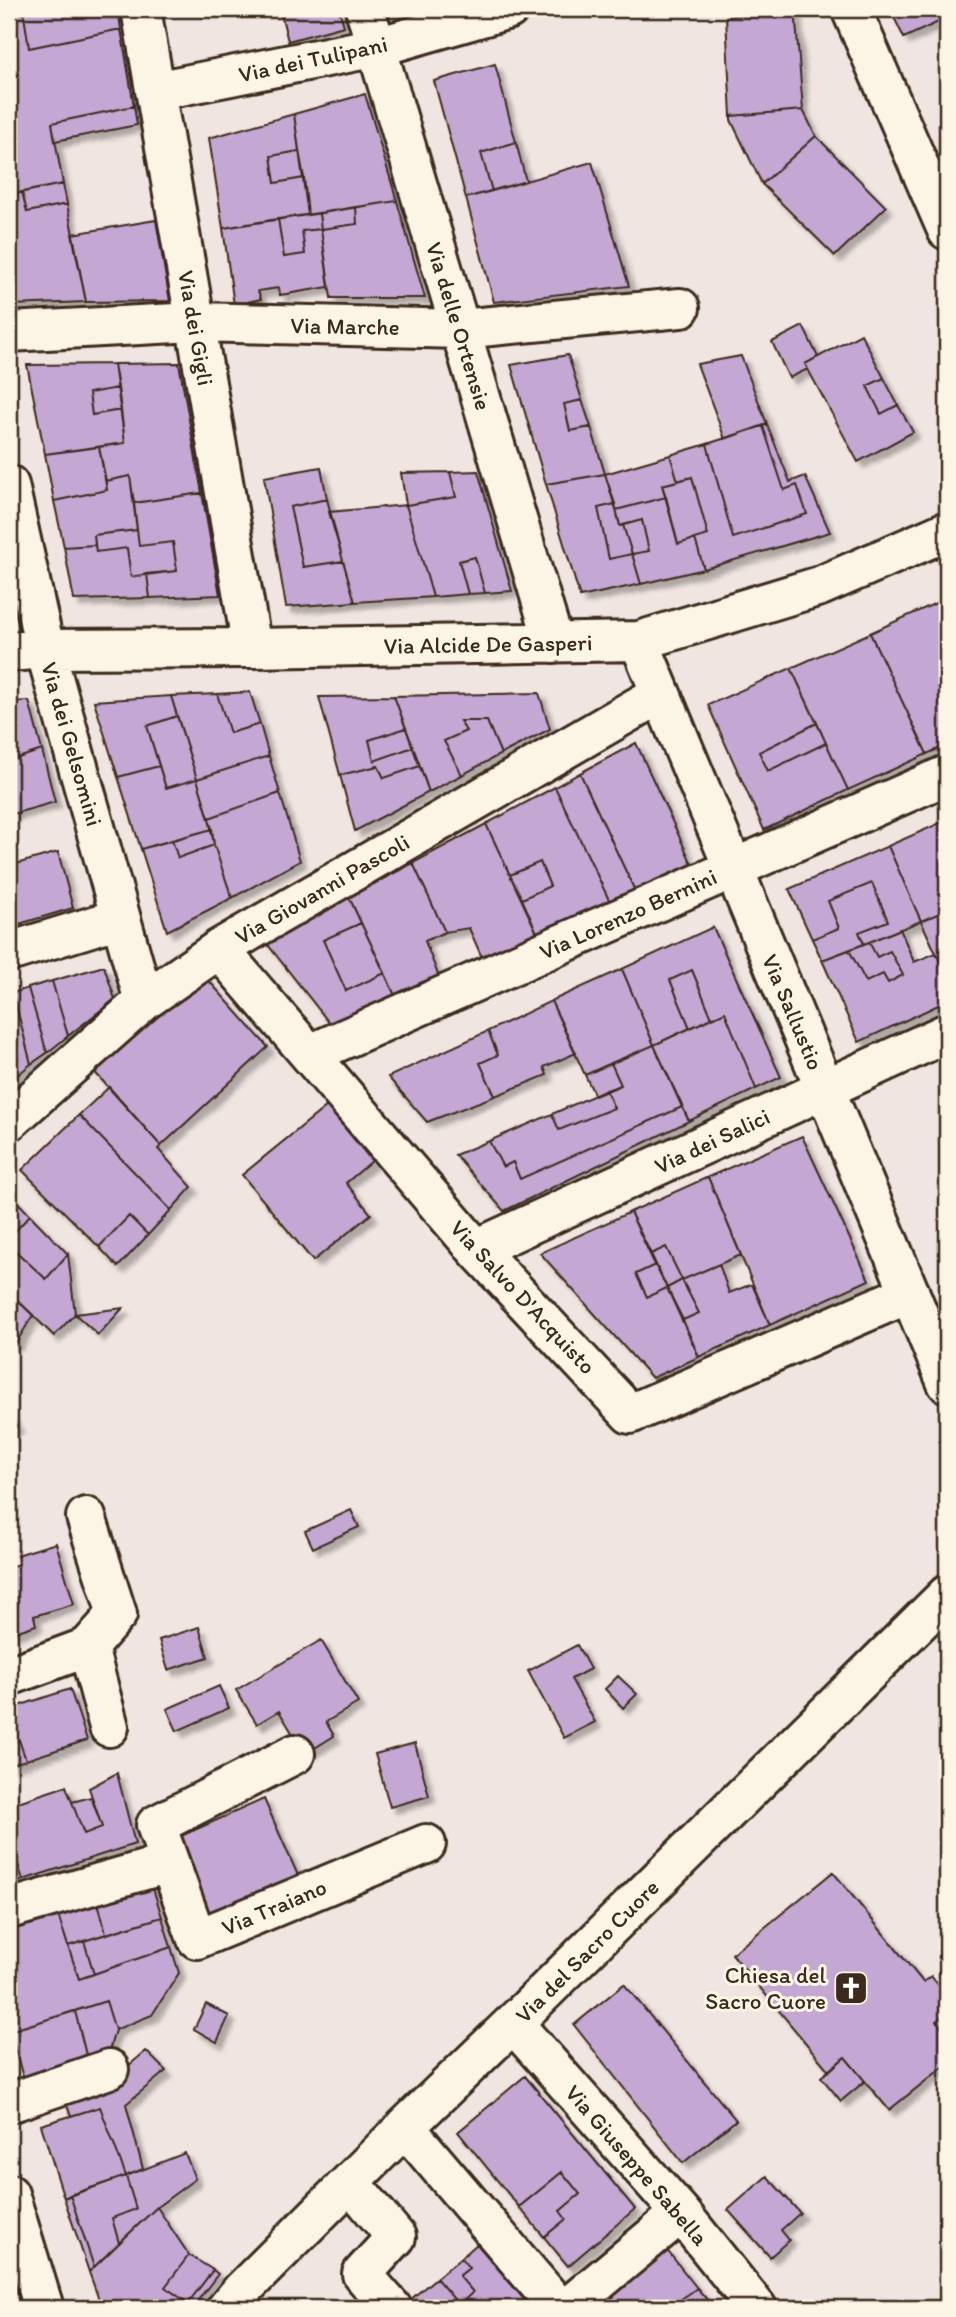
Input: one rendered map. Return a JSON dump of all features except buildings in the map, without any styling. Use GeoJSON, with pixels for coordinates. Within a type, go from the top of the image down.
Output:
{"type":"FeatureCollection","features":[{"type":"Feature","properties":{"kind":"street","name":"Via dei Gigli"},"geometry":{"type":"LineString","coordinates":[[141,9],[252,648]]}},
{"type":"Feature","properties":{"kind":"street","name":"Via delle Ortensie"},"geometry":{"type":"LineString","coordinates":[[365,9],[554,643]]}},
{"type":"Feature","properties":{"kind":"street","name":"Via dei Tulipani"},"geometry":{"type":"LineString","coordinates":[[155,91],[377,47],[509,9]]}},
{"type":"Feature","properties":{"kind":"street"},"geometry":{"type":"LineString","coordinates":[[851,9],[946,224]]}},
{"type":"Feature","properties":{"kind":"street","name":"Via Marche"},"geometry":{"type":"LineString","coordinates":[[9,332],[195,322],[460,329],[680,308]]}},
{"type":"Feature","properties":{"kind":"street","name":"Via dei Gelsomini"},"geometry":{"type":"LineString","coordinates":[[9,485],[27,651],[120,918],[144,1001]]}},
{"type":"Feature","properties":{"kind":"street","name":"Via Alcide De Gasperi"},"geometry":{"type":"LineString","coordinates":[[27,651],[639,641],[820,586],[947,531]]}},
{"type":"Feature","properties":{"kind":"street","name":"Via Sallustio"},"geometry":{"type":"LineString","coordinates":[[639,641],[947,1383]]}},
{"type":"Feature","properties":{"kind":"street","name":"Via Giovanni Pascoli"},"geometry":{"type":"LineString","coordinates":[[9,1121],[144,1001],[219,949],[660,694]]}},
{"type":"Feature","properties":{"kind":"street","name":"Via Lorenzo Bernini"},"geometry":{"type":"LineString","coordinates":[[310,1054],[947,775]]}},
{"type":"Feature","properties":{"kind":"street"},"geometry":{"type":"LineString","coordinates":[[9,952],[120,918]]}},
{"type":"Feature","properties":{"kind":"street","name":"Via Salvo D'Acquisto"},"geometry":{"type":"LineString","coordinates":[[219,949],[476,1249],[630,1414],[910,1293]]}},
{"type":"Feature","properties":{"kind":"street","name":"Via dei Salici"},"geometry":{"type":"LineString","coordinates":[[476,1249],[947,1033]]}},
{"type":"Feature","properties":{"kind":"street"},"geometry":{"type":"LineString","coordinates":[[9,1676],[88,1647],[117,1615],[86,1517]]}},
{"type":"Feature","properties":{"kind":"street","name":"Via del Sacro Cuore"},"geometry":{"type":"LineString","coordinates":[[227,2308],[405,2127],[947,1595]]}},
{"type":"Feature","properties":{"kind":"street"},"geometry":{"type":"LineString","coordinates":[[88,1647],[109,1727]]}},
{"type":"Feature","properties":{"kind":"street"},"geometry":{"type":"LineString","coordinates":[[9,1909],[169,1863],[156,1825],[295,1754]]}},
{"type":"Feature","properties":{"kind":"street","name":"Via Traiano"},"geometry":{"type":"LineString","coordinates":[[169,1863],[197,1939],[426,1844]]}},
{"type":"Feature","properties":{"kind":"street","name":"Via Giuseppe Sabella"},"geometry":{"type":"LineString","coordinates":[[513,2023],[681,2213],[757,2308]]}},
{"type":"Feature","properties":{"kind":"street"},"geometry":{"type":"LineString","coordinates":[[9,2102],[110,2068]]}},
{"type":"Feature","properties":{"kind":"street"},"geometry":{"type":"LineString","coordinates":[[405,2127],[559,2308]]}},
{"type":"Feature","properties":{"kind":"street"},"geometry":{"type":"LineString","coordinates":[[351,2183],[396,2237],[362,2274],[392,2308]]}},
{"type":"Feature","properties":{"kind":"street"},"geometry":{"type":"LineString","coordinates":[[9,2194],[20,2279],[44,2308]]}},
{"type":"Feature","properties":{"kind":"street"},"geometry":{"type":"LineString","coordinates":[[567,2308],[681,2213]]}},
{"type":"Feature","properties":{"kind":"place","name":"Chiesa del Sacro Cuore"},"geometry":{"type":"Point","coordinates":[851,1988]}}]}
